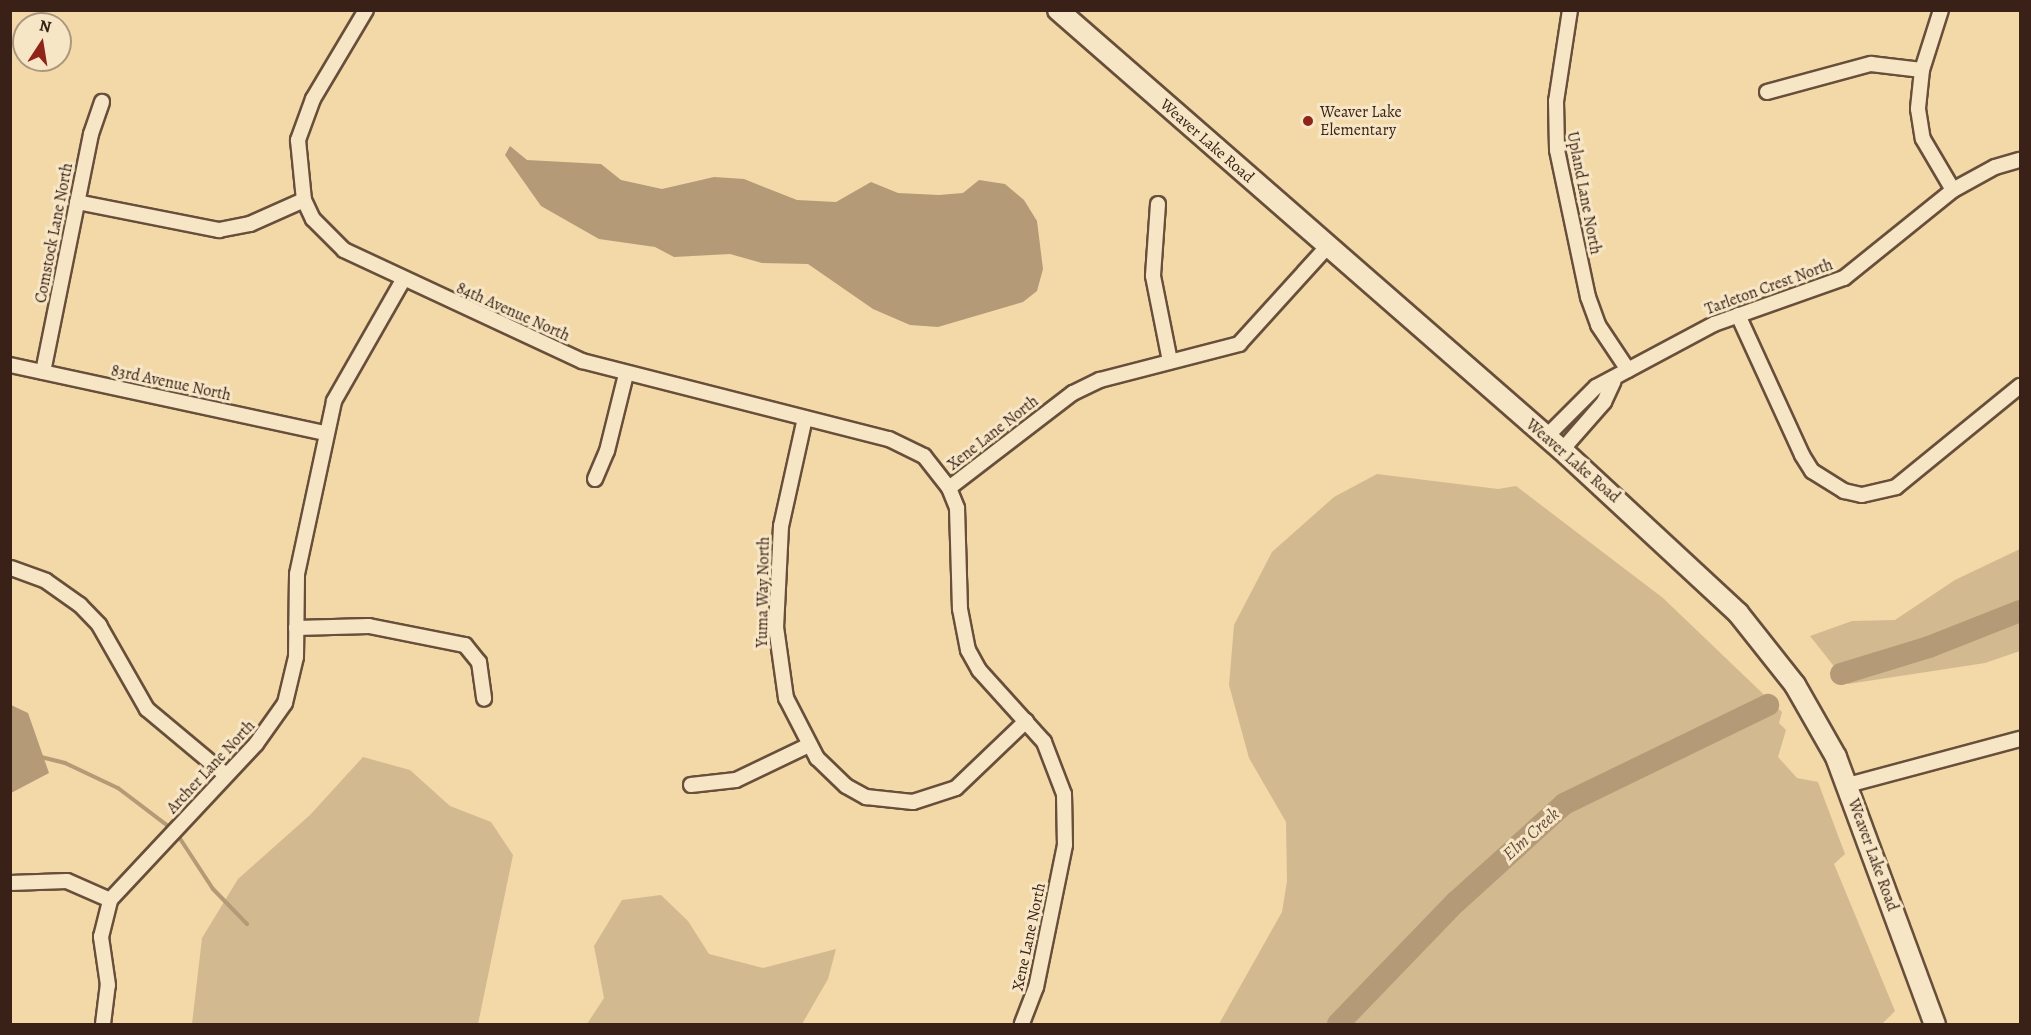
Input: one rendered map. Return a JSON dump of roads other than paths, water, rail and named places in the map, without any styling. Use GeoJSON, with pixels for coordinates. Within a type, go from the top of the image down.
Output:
{"type":"FeatureCollection","features":[{"type":"Feature","properties":{"kind":"main road","name":"Weaver Lake Road"},"geometry":{"type":"LineString","coordinates":[[1058,10],[1562,450],[1738,612],[1795,685],[1848,785],[1935,1024]]}},
{"type":"Feature","properties":{"kind":"street"},"geometry":{"type":"LineString","coordinates":[[77,202],[219,230],[250,224],[304,200],[296,161],[304,119],[366,10]]}},
{"type":"Feature","properties":{"kind":"street","name":"Upland Lane North"},"geometry":{"type":"LineString","coordinates":[[1570,10],[1556,101],[1557,150],[1590,304],[1628,370]]}},
{"type":"Feature","properties":{"kind":"street"},"geometry":{"type":"LineString","coordinates":[[1941,10],[1922,70],[1920,130],[1953,190]]}},
{"type":"Feature","properties":{"kind":"street"},"geometry":{"type":"LineString","coordinates":[[1767,92],[1871,64],[1922,70]]}},
{"type":"Feature","properties":{"kind":"street","name":"Comstock Lane North"},"geometry":{"type":"LineString","coordinates":[[43,372],[77,202],[102,102]]}},
{"type":"Feature","properties":{"kind":"street","name":"Tarleton Crest North"},"geometry":{"type":"LineString","coordinates":[[1546,437],[1589,392],[1614,381],[1628,370],[1682,339],[1738,315],[1844,278],[1953,190],[1995,167],[2020,160]]}},
{"type":"Feature","properties":{"kind":"street","name":"84th Avenue North"},"geometry":{"type":"LineString","coordinates":[[304,200],[314,219],[344,250],[403,280],[555,350],[626,374],[805,418],[906,446],[924,456],[949,488]]}},
{"type":"Feature","properties":{"kind":"street"},"geometry":{"type":"LineString","coordinates":[[1158,204],[1153,276],[1170,361]]}},
{"type":"Feature","properties":{"kind":"street","name":"Xene Lane North"},"geometry":{"type":"LineString","coordinates":[[1022,1024],[1036,987],[1067,820],[1057,767],[1026,721],[979,670],[968,650],[960,609],[957,508],[949,488],[1073,393],[1100,380],[1239,344],[1328,246]]}},
{"type":"Feature","properties":{"kind":"street","name":"Archer Lane North"},"geometry":{"type":"LineString","coordinates":[[103,1024],[108,985],[101,937],[110,900],[272,725],[285,703],[294,673],[297,574],[326,433],[348,371],[403,280]]}},
{"type":"Feature","properties":{"kind":"street"},"geometry":{"type":"LineString","coordinates":[[1738,315],[1802,455],[1827,484],[1844,491],[1862,495],[1896,488],[2020,386]]}},
{"type":"Feature","properties":{"kind":"street","name":"83rd Avenue North"},"geometry":{"type":"LineString","coordinates":[[10,365],[326,433]]}},
{"type":"Feature","properties":{"kind":"street"},"geometry":{"type":"LineString","coordinates":[[595,479],[607,451],[626,374]]}},
{"type":"Feature","properties":{"kind":"street","name":"Tarleton Crest North"},"geometry":{"type":"LineString","coordinates":[[1562,450],[1604,402],[1614,381]]}},
{"type":"Feature","properties":{"kind":"street","name":"Yuma Way North"},"geometry":{"type":"LineString","coordinates":[[805,418],[781,526],[776,605],[780,675],[809,745],[846,786],[888,802],[913,802],[956,788],[1026,721]]}},
{"type":"Feature","properties":{"kind":"street"},"geometry":{"type":"LineString","coordinates":[[11,568],[46,581],[80,605],[99,625],[147,709],[226,775]]}},
{"type":"Feature","properties":{"kind":"street"},"geometry":{"type":"LineString","coordinates":[[296,627],[369,626],[465,645],[479,662],[484,699]]}},
{"type":"Feature","properties":{"kind":"street"},"geometry":{"type":"LineString","coordinates":[[1848,785],[2020,740]]}},
{"type":"Feature","properties":{"kind":"street"},"geometry":{"type":"LineString","coordinates":[[691,785],[736,780],[809,745]]}},
{"type":"Feature","properties":{"kind":"street"},"geometry":{"type":"LineString","coordinates":[[10,883],[67,881],[110,900]]}},
{"type":"Feature","properties":{"kind":"waterway","name":"Elm Creek"},"geometry":{"type":"LineString","coordinates":[[1841,674],[1929,647],[2020,611]]}},
{"type":"Feature","properties":{"kind":"waterway","name":"Elm Creek"},"geometry":{"type":"LineString","coordinates":[[1338,1024],[1456,902],[1564,804],[1768,705]]}},
{"type":"Feature","properties":{"kind":"waterway"},"geometry":{"type":"LineString","coordinates":[[41,757],[65,763],[118,788],[172,829]]}},
{"type":"Feature","properties":{"kind":"waterway"},"geometry":{"type":"LineString","coordinates":[[177,834],[213,889],[247,924]]}},
{"type":"Feature","properties":{"kind":"place","name":"Weaver Lake Elementary"},"geometry":{"type":"Point","coordinates":[1308,121]}}]}
